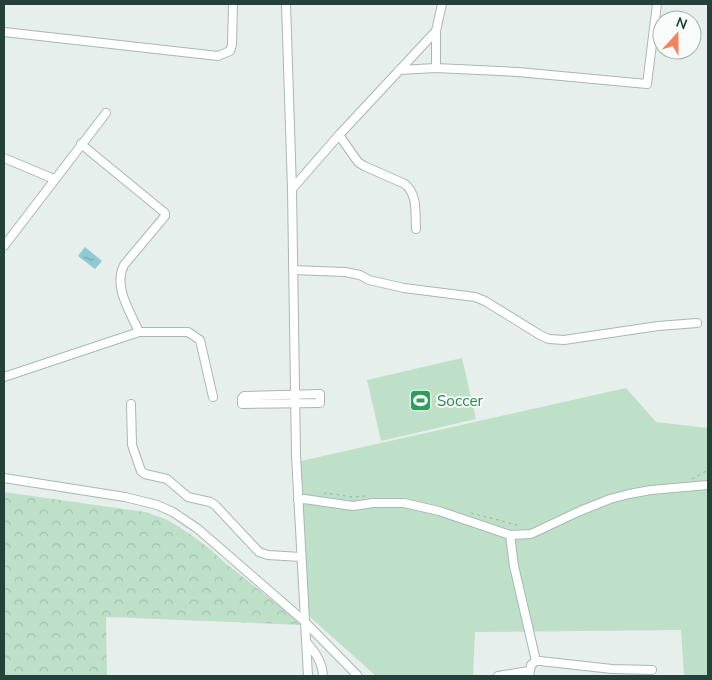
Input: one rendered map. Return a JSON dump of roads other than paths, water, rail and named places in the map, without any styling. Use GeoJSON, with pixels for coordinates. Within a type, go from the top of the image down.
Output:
{"type":"FeatureCollection","features":[{"type":"Feature","properties":{"kind":"street"},"geometry":{"type":"LineString","coordinates":[[4,32],[218,56],[230,51],[232,45],[233,4]]}},
{"type":"Feature","properties":{"kind":"street"},"geometry":{"type":"LineString","coordinates":[[286,4],[292,189],[294,399],[308,676]]}},
{"type":"Feature","properties":{"kind":"street"},"geometry":{"type":"LineString","coordinates":[[436,68],[436,31],[442,4]]}},
{"type":"Feature","properties":{"kind":"street"},"geometry":{"type":"LineString","coordinates":[[399,70],[436,68],[518,72],[648,84],[656,4]]}},
{"type":"Feature","properties":{"kind":"street"},"geometry":{"type":"LineString","coordinates":[[292,189],[339,135],[436,31]]}},
{"type":"Feature","properties":{"kind":"street"},"geometry":{"type":"LineString","coordinates":[[4,246],[106,113]]}},
{"type":"Feature","properties":{"kind":"street"},"geometry":{"type":"LineString","coordinates":[[339,135],[358,162],[409,188],[414,197],[416,229]]}},
{"type":"Feature","properties":{"kind":"street"},"geometry":{"type":"LineString","coordinates":[[81,144],[165,213],[124,265],[120,274],[120,284],[139,332]]}},
{"type":"Feature","properties":{"kind":"street"},"geometry":{"type":"LineString","coordinates":[[4,158],[54,179]]}},
{"type":"Feature","properties":{"kind":"street"},"geometry":{"type":"LineString","coordinates":[[293,270],[345,272],[404,288],[475,297],[549,339],[564,340],[658,326],[697,323]]}},
{"type":"Feature","properties":{"kind":"street"},"geometry":{"type":"LineString","coordinates":[[4,376],[139,332],[182,332],[195,335],[200,340],[213,397]]}},
{"type":"Feature","properties":{"kind":"street"},"geometry":{"type":"LineString","coordinates":[[264,400],[294,399],[320,394],[320,403],[294,399]]}},
{"type":"Feature","properties":{"kind":"street"},"geometry":{"type":"LineString","coordinates":[[131,404],[132,445],[141,471],[145,474],[167,479],[188,497],[215,505],[259,552],[268,555],[302,557]]}},
{"type":"Feature","properties":{"kind":"street"},"geometry":{"type":"LineString","coordinates":[[4,478],[125,498],[157,505],[173,512],[211,539],[304,621],[358,676]]}},
{"type":"Feature","properties":{"kind":"street"},"geometry":{"type":"LineString","coordinates":[[298,500],[316,500],[353,506],[396,503],[412,504],[510,535],[531,534],[580,511],[610,499],[629,494],[708,485]]}},
{"type":"Feature","properties":{"kind":"street"},"geometry":{"type":"LineString","coordinates":[[510,535],[513,560],[536,661]]}},
{"type":"Feature","properties":{"kind":"street"},"geometry":{"type":"LineString","coordinates":[[307,642],[316,654],[322,667],[323,676]]}},
{"type":"Feature","properties":{"kind":"street"},"geometry":{"type":"LineString","coordinates":[[498,676],[529,674],[531,665],[536,661],[633,673],[652,670]]}},
{"type":"Feature","properties":{"kind":"water"},"geometry":{"type":"Polygon","coordinates":[[[85,247],[102,261],[95,269],[78,256],[85,247]]]}},
{"type":"Feature","properties":{"kind":"place","name":"Soccer"},"geometry":{"type":"Point","coordinates":[421,400]}}]}
